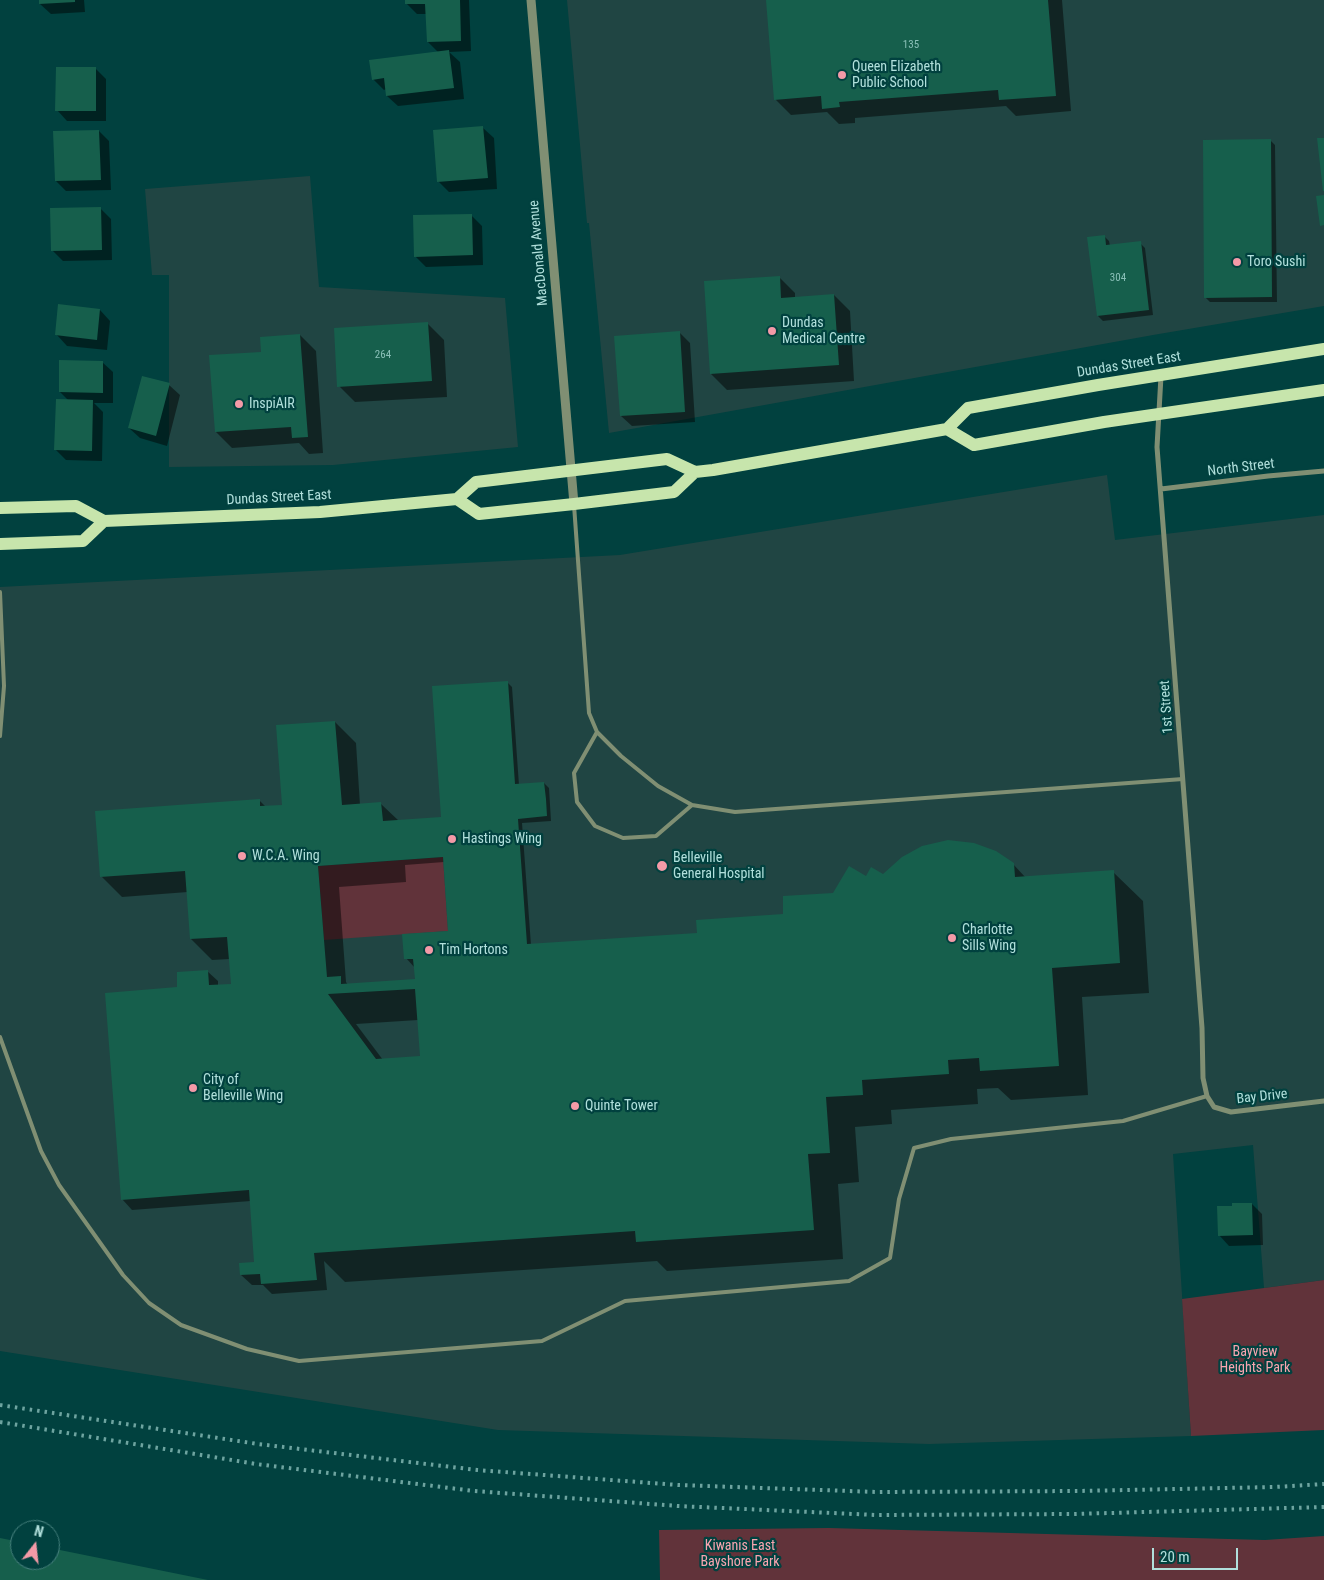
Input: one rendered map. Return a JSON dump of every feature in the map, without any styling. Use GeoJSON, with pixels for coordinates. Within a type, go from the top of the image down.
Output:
{"type":"FeatureCollection","features":[{"type":"Feature","properties":{"kind":"main road","name":"Dundas Street East"},"geometry":{"type":"LineString","coordinates":[[947,429],[968,408],[1324,349]]}},
{"type":"Feature","properties":{"kind":"main road"},"geometry":{"type":"LineString","coordinates":[[695,472],[674,492],[574,504],[479,514],[457,498],[476,482],[667,460],[695,472],[947,429],[974,446],[1104,422],[1324,390]]}},
{"type":"Feature","properties":{"kind":"main road","name":"Dundas Street East"},"geometry":{"type":"LineString","coordinates":[[104,521],[320,512],[457,498]]}},
{"type":"Feature","properties":{"kind":"main road"},"geometry":{"type":"LineString","coordinates":[[0,508],[76,506],[104,521],[83,541],[0,544]]}},
{"type":"Feature","properties":{"kind":"street","name":"MacDonald Avenue"},"geometry":{"type":"LineString","coordinates":[[531,0],[574,504]]}},
{"type":"Feature","properties":{"kind":"street","name":"1st Street"},"geometry":{"type":"LineString","coordinates":[[1161,375],[1157,447],[1202,1038],[1203,1078],[1207,1096]]}},
{"type":"Feature","properties":{"kind":"street","name":"North Street"},"geometry":{"type":"LineString","coordinates":[[1161,489],[1324,471]]}},
{"type":"Feature","properties":{"kind":"street","name":"Bay Drive"},"geometry":{"type":"LineString","coordinates":[[1207,1096],[1214,1107],[1232,1112],[1324,1101]]}},
{"type":"Feature","properties":{"kind":"lane"},"geometry":{"type":"LineString","coordinates":[[574,504],[589,713],[596,732],[621,756],[658,786],[692,805],[735,812],[1183,779]]}},
{"type":"Feature","properties":{"kind":"lane"},"geometry":{"type":"LineString","coordinates":[[0,592],[4,686],[0,736]]}},
{"type":"Feature","properties":{"kind":"lane"},"geometry":{"type":"LineString","coordinates":[[596,732],[574,773],[577,802],[595,826],[623,838],[656,836],[692,805]]}},
{"type":"Feature","properties":{"kind":"lane"},"geometry":{"type":"LineString","coordinates":[[0,1037],[41,1151],[58,1185],[123,1275],[149,1303],[182,1325],[247,1349],[299,1361],[542,1341],[625,1301],[849,1281],[890,1258],[899,1199],[914,1148],[951,1139],[1123,1121],[1207,1096]]}},
{"type":"Feature","properties":{"kind":"shaded area"},"geometry":{"type":"Polygon","coordinates":[[[567,0],[1324,0],[1324,306],[609,433],[589,223],[587,223],[567,0]]]}},
{"type":"Feature","properties":{"kind":"shaded area"},"geometry":{"type":"Polygon","coordinates":[[[310,176],[319,287],[505,298],[518,447],[333,465],[169,467],[169,275],[152,275],[145,189],[310,176]]]}},
{"type":"Feature","properties":{"kind":"shaded area","name":"Belleville General Hospital"},"geometry":{"type":"Polygon","coordinates":[[[1107,475],[1115,540],[1324,515],[1324,1280],[1264,1288],[1253,1145],[1173,1154],[1191,1436],[929,1444],[498,1430],[0,1351],[0,587],[620,555],[1107,475]]]}},
{"type":"Feature","properties":{"kind":"green space"},"geometry":{"type":"Polygon","coordinates":[[[443,857],[448,931],[324,940],[318,866],[443,857]]]}},
{"type":"Feature","properties":{"kind":"green space","name":"Bayview Heights Park"},"geometry":{"type":"Polygon","coordinates":[[[1324,1280],[1324,1430],[1191,1436],[1182,1299],[1324,1280]]]}},
{"type":"Feature","properties":{"kind":"green space","name":"Kiwanis East Bayshore Park"},"geometry":{"type":"Polygon","coordinates":[[[829,1528],[1265,1540],[1324,1536],[1324,1580],[660,1580],[659,1530],[829,1528]]]}},
{"type":"Feature","properties":{"kind":"building"},"geometry":{"type":"Polygon","coordinates":[[[39,0],[75,0],[75,2],[39,4],[39,0]]]}},
{"type":"Feature","properties":{"kind":"building"},"geometry":{"type":"Polygon","coordinates":[[[405,0],[460,0],[461,41],[427,42],[425,4],[405,4],[405,0]]]}},
{"type":"Feature","properties":{"kind":"building"},"geometry":{"type":"Polygon","coordinates":[[[766,0],[1048,0],[1056,96],[999,100],[998,90],[839,102],[840,107],[822,109],[821,96],[774,100],[766,0]]]}},
{"type":"Feature","properties":{"kind":"building"},"geometry":{"type":"Polygon","coordinates":[[[449,50],[454,88],[386,96],[384,78],[372,80],[369,60],[449,50]]]}},
{"type":"Feature","properties":{"kind":"building"},"geometry":{"type":"Polygon","coordinates":[[[56,67],[96,67],[96,111],[55,111],[56,67]]]}},
{"type":"Feature","properties":{"kind":"building"},"geometry":{"type":"Polygon","coordinates":[[[483,126],[488,178],[437,182],[433,130],[483,126]]]}},
{"type":"Feature","properties":{"kind":"building"},"geometry":{"type":"Polygon","coordinates":[[[99,130],[101,180],[55,181],[53,131],[99,130]]]}},
{"type":"Feature","properties":{"kind":"building"},"geometry":{"type":"Polygon","coordinates":[[[1317,138],[1324,138],[1324,191],[1323,191],[1317,138]]]}},
{"type":"Feature","properties":{"kind":"building"},"geometry":{"type":"Polygon","coordinates":[[[1271,139],[1272,297],[1204,298],[1203,140],[1271,139]]]}},
{"type":"Feature","properties":{"kind":"building"},"geometry":{"type":"Polygon","coordinates":[[[1324,195],[1324,225],[1320,226],[1316,196],[1324,195]]]}},
{"type":"Feature","properties":{"kind":"building"},"geometry":{"type":"Polygon","coordinates":[[[101,207],[102,250],[51,251],[50,208],[101,207]]]}},
{"type":"Feature","properties":{"kind":"building"},"geometry":{"type":"Polygon","coordinates":[[[472,214],[473,255],[414,257],[413,215],[472,214]]]}},
{"type":"Feature","properties":{"kind":"building"},"geometry":{"type":"Polygon","coordinates":[[[1105,235],[1106,245],[1141,241],[1149,310],[1097,316],[1087,237],[1105,235]]]}},
{"type":"Feature","properties":{"kind":"building","name":"Dundas Medical Centre"},"geometry":{"type":"Polygon","coordinates":[[[780,276],[781,298],[834,294],[839,365],[710,374],[704,281],[780,276]]]}},
{"type":"Feature","properties":{"kind":"building"},"geometry":{"type":"Polygon","coordinates":[[[58,304],[100,309],[97,340],[55,335],[58,304]]]}},
{"type":"Feature","properties":{"kind":"building"},"geometry":{"type":"Polygon","coordinates":[[[428,322],[432,381],[337,387],[334,328],[428,322]]]}},
{"type":"Feature","properties":{"kind":"building"},"geometry":{"type":"Polygon","coordinates":[[[680,331],[685,412],[620,416],[614,336],[680,331]]]}},
{"type":"Feature","properties":{"kind":"building"},"geometry":{"type":"Polygon","coordinates":[[[300,334],[308,437],[292,438],[291,427],[215,432],[209,355],[261,352],[260,337],[300,334]]]}},
{"type":"Feature","properties":{"kind":"building"},"geometry":{"type":"Polygon","coordinates":[[[59,360],[103,361],[103,393],[59,392],[59,360]]]}},
{"type":"Feature","properties":{"kind":"building"},"geometry":{"type":"Polygon","coordinates":[[[142,376],[170,383],[156,436],[128,428],[142,376]]]}},
{"type":"Feature","properties":{"kind":"building"},"geometry":{"type":"Polygon","coordinates":[[[56,399],[93,400],[92,451],[54,450],[56,399]]]}},
{"type":"Feature","properties":{"kind":"building"},"geometry":{"type":"Polygon","coordinates":[[[508,681],[515,784],[544,782],[546,799],[547,816],[518,819],[527,944],[697,933],[696,920],[783,914],[783,896],[833,893],[849,866],[866,876],[871,867],[883,874],[902,857],[922,846],[948,840],[974,843],[996,851],[1014,863],[1015,877],[1114,870],[1120,963],[1052,968],[1059,1066],[980,1071],[979,1058],[948,1060],[949,1074],[862,1080],[863,1095],[826,1097],[830,1153],[808,1154],[814,1230],[636,1242],[635,1231],[314,1253],[317,1280],[261,1284],[260,1274],[240,1275],[239,1263],[254,1262],[249,1190],[121,1200],[105,993],[177,987],[177,972],[208,970],[209,985],[231,984],[227,937],[190,939],[185,871],[100,877],[95,811],[260,799],[260,806],[282,805],[276,725],[335,721],[342,805],[381,802],[383,821],[441,817],[432,686],[508,681]],[[443,857],[318,866],[327,977],[341,976],[341,984],[415,979],[413,959],[404,959],[402,934],[448,931],[443,857]],[[415,989],[328,994],[376,1059],[420,1056],[415,989]]]}},
{"type":"Feature","properties":{"kind":"building"},"geometry":{"type":"Polygon","coordinates":[[[1232,1203],[1252,1203],[1253,1235],[1218,1236],[1217,1206],[1232,1206],[1232,1203]]]}},
{"type":"Feature","properties":{"kind":"building"},"geometry":{"type":"Polygon","coordinates":[[[0,1538],[10,1540],[10,1570],[60,1570],[60,1550],[208,1580],[0,1580],[0,1538]]]}},
{"type":"Feature","properties":{"kind":"railway"},"geometry":{"type":"LineString","coordinates":[[0,1405],[258,1444],[477,1470],[678,1485],[877,1492],[1078,1491],[1275,1487],[1324,1484]]}},
{"type":"Feature","properties":{"kind":"railway"},"geometry":{"type":"LineString","coordinates":[[0,1422],[256,1464],[474,1491],[678,1506],[876,1515],[1074,1514],[1324,1507]]}},
{"type":"Feature","properties":{"kind":"place","name":"Queen Elizabeth Public School"},"geometry":{"type":"Point","coordinates":[842,75]}},
{"type":"Feature","properties":{"kind":"place","name":"Toro Sushi"},"geometry":{"type":"Point","coordinates":[1237,262]}},
{"type":"Feature","properties":{"kind":"place","name":"Dundas Medical Centre"},"geometry":{"type":"Point","coordinates":[772,331]}},
{"type":"Feature","properties":{"kind":"place","name":"InspiAIR"},"geometry":{"type":"Point","coordinates":[239,404]}},
{"type":"Feature","properties":{"kind":"place","name":"Hastings Wing"},"geometry":{"type":"Point","coordinates":[452,839]}},
{"type":"Feature","properties":{"kind":"place","name":"W.C.A. Wing"},"geometry":{"type":"Point","coordinates":[242,856]}},
{"type":"Feature","properties":{"kind":"place","name":"Belleville General Hospital"},"geometry":{"type":"Point","coordinates":[662,866]}},
{"type":"Feature","properties":{"kind":"place","name":"Charlotte Sills Wing"},"geometry":{"type":"Point","coordinates":[952,938]}},
{"type":"Feature","properties":{"kind":"place","name":"Tim Hortons"},"geometry":{"type":"Point","coordinates":[429,950]}},
{"type":"Feature","properties":{"kind":"place","name":"City of Belleville Wing"},"geometry":{"type":"Point","coordinates":[193,1088]}},
{"type":"Feature","properties":{"kind":"place","name":"Quinte Tower"},"geometry":{"type":"Point","coordinates":[575,1106]}}]}
